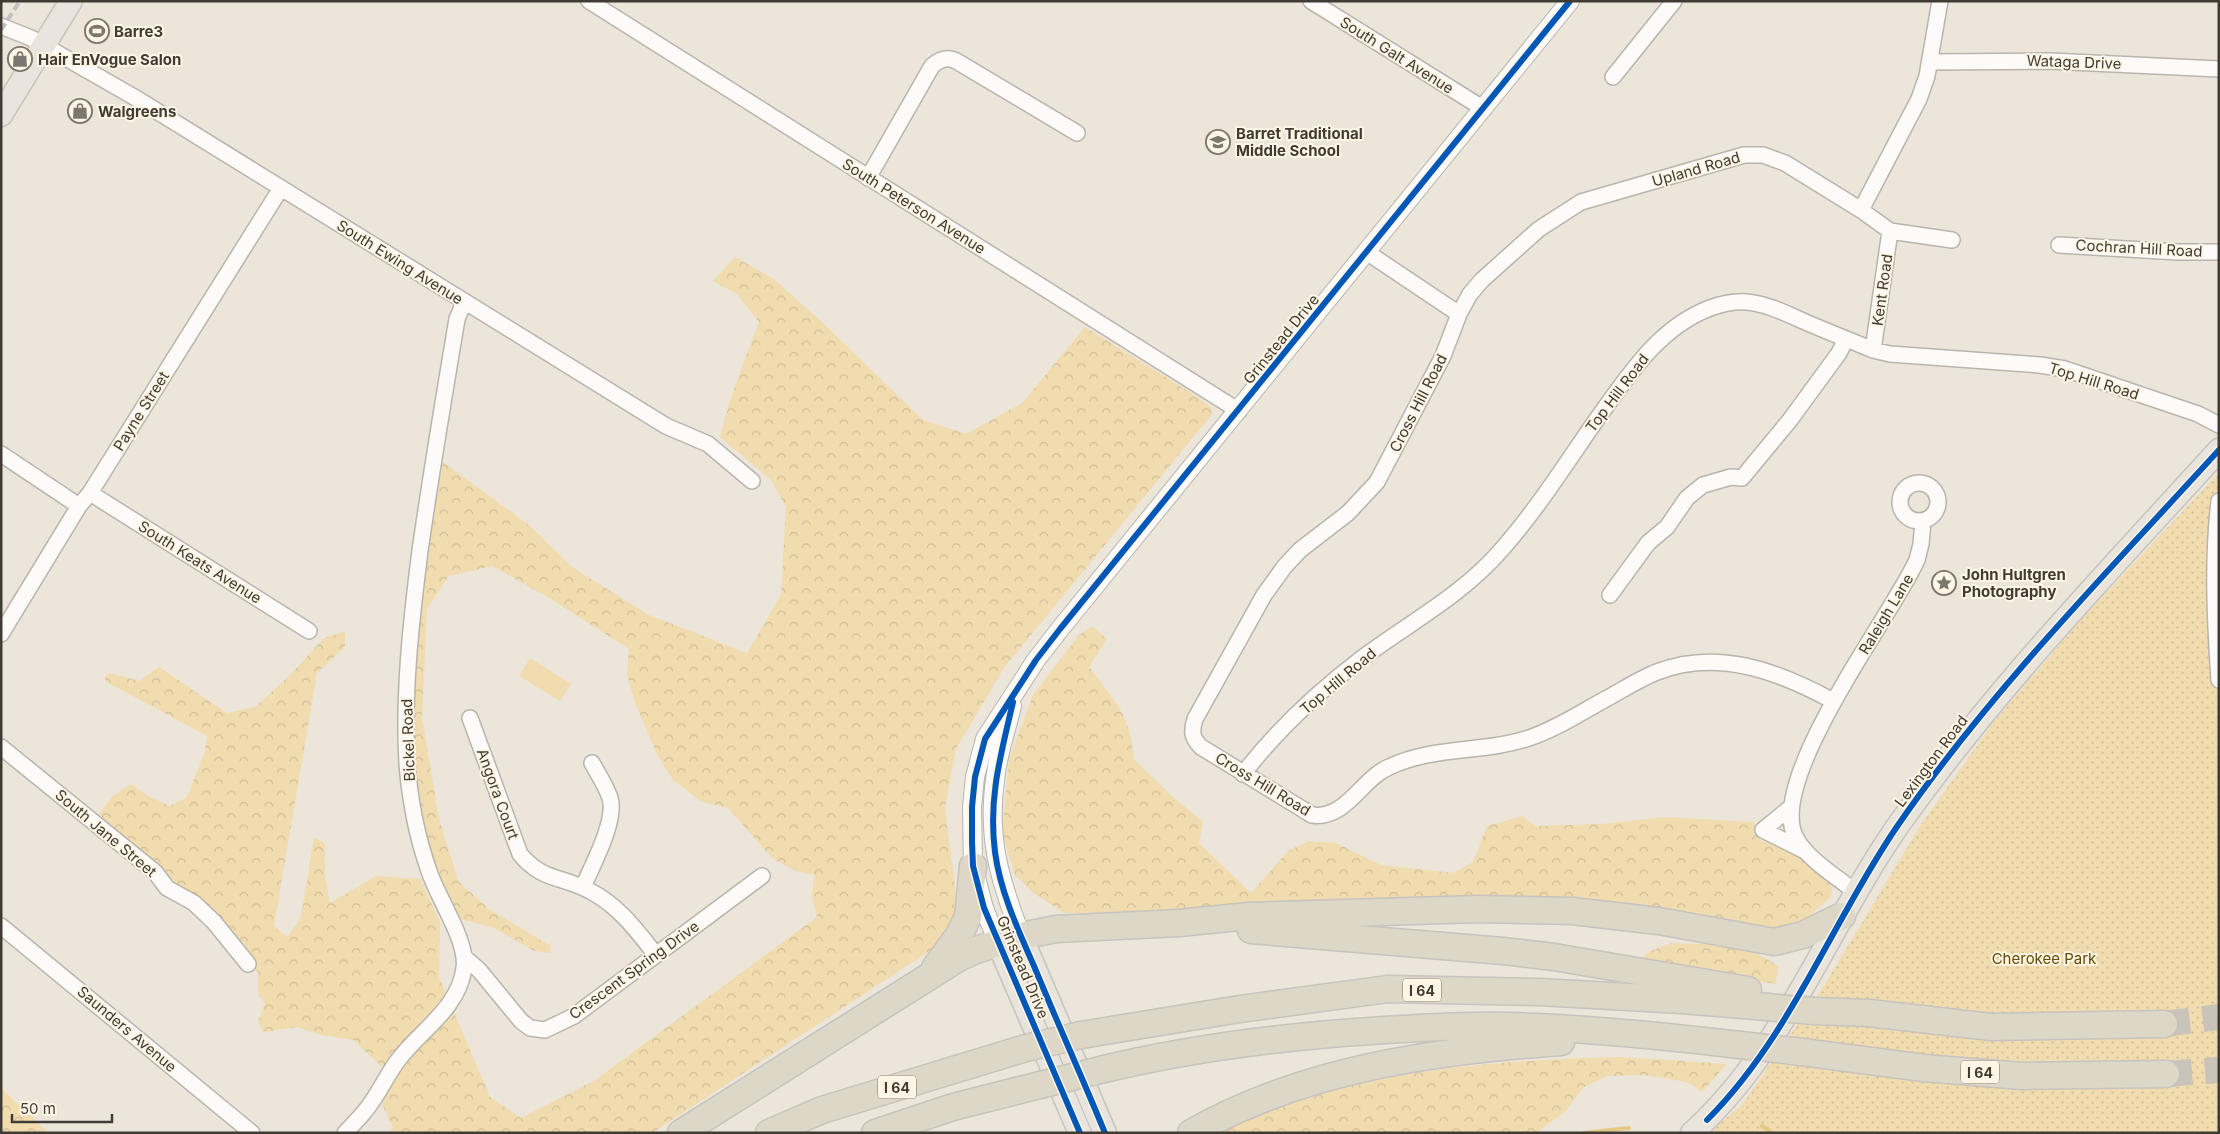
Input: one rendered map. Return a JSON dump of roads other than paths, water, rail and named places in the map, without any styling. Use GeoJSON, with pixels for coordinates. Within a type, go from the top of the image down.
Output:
{"type":"FeatureCollection","features":[{"type":"Feature","properties":{"kind":"highway"},"geometry":{"type":"LineString","coordinates":[[927,977],[944,958],[968,917],[973,866]]}},
{"type":"Feature","properties":{"kind":"highway"},"geometry":{"type":"LineString","coordinates":[[681,1133],[968,953],[1056,929],[1179,923],[1249,916],[1526,909],[1632,917],[1774,942],[1803,935],[1842,916]]}},
{"type":"Feature","properties":{"kind":"highway"},"geometry":{"type":"LineString","coordinates":[[1179,923],[1554,957],[1770,1001]]}},
{"type":"Feature","properties":{"kind":"highway","name":"I 64"},"geometry":{"type":"LineString","coordinates":[[769,1133],[822,1110],[1026,1048],[1081,1035],[1240,1009],[1388,989],[1550,993],[1682,1000],[1770,1001],[1990,1027],[2164,1024]]}},
{"type":"Feature","properties":{"kind":"highway","name":"I 64"},"geometry":{"type":"LineString","coordinates":[[875,1133],[953,1107],[1173,1054],[1334,1033],[1478,1026],[1536,1027],[1660,1036],[1924,1068],[2022,1076],[2166,1074]]}},
{"type":"Feature","properties":{"kind":"highway"},"geometry":{"type":"LineString","coordinates":[[1191,1133],[1210,1121],[1276,1095],[1370,1066],[1427,1055],[1479,1049],[1660,1036]]}},
{"type":"Feature","properties":{"kind":"main road"},"geometry":{"type":"LineString","coordinates":[[1,115],[71,1]]}},
{"type":"Feature","properties":{"kind":"main road","name":"Lexington Road"},"geometry":{"type":"LineString","coordinates":[[1692,1133],[1737,1087],[1772,1039],[1856,892],[1896,828],[1961,740],[2019,670],[2219,450]]}},
{"type":"Feature","properties":{"kind":"main road","name":"Grinstead Drive"},"geometry":{"type":"LineString","coordinates":[[1010,940],[1080,1133]]}},
{"type":"Feature","properties":{"kind":"main road","name":"Grinstead Drive"},"geometry":{"type":"LineString","coordinates":[[1010,940],[1105,1133]]}},
{"type":"Feature","properties":{"kind":"street","name":"South Peterson Avenue"},"geometry":{"type":"LineString","coordinates":[[589,1],[1239,410]]}},
{"type":"Feature","properties":{"kind":"street","name":"South Galt Avenue"},"geometry":{"type":"LineString","coordinates":[[1311,1],[1484,109]]}},
{"type":"Feature","properties":{"kind":"street","name":"Grinstead Drive"},"geometry":{"type":"LineString","coordinates":[[1010,940],[984,908],[973,866],[972,807],[975,777],[985,739],[1036,660],[1060,629],[1368,253],[1570,1]]}},
{"type":"Feature","properties":{"kind":"street"},"geometry":{"type":"LineString","coordinates":[[1613,77],[1674,1]]}},
{"type":"Feature","properties":{"kind":"street"},"geometry":{"type":"LineString","coordinates":[[1940,1],[1930,62],[1919,100],[1861,210],[1890,231],[1952,240]]}},
{"type":"Feature","properties":{"kind":"street","name":"South Ewing Avenue"},"geometry":{"type":"LineString","coordinates":[[1,26],[44,46],[134,97],[666,426],[708,444],[752,481]]}},
{"type":"Feature","properties":{"kind":"street"},"geometry":{"type":"LineString","coordinates":[[868,178],[932,66],[940,60],[952,58],[1077,133]]}},
{"type":"Feature","properties":{"kind":"street","name":"Wataga Drive"},"geometry":{"type":"LineString","coordinates":[[1930,62],[2050,61],[2219,70]]}},
{"type":"Feature","properties":{"kind":"street","name":"Upland Road"},"geometry":{"type":"LineString","coordinates":[[1460,314],[1470,294],[1482,280],[1539,229],[1563,212],[1601,196],[1744,155],[1763,155],[1785,163],[1861,210]]}},
{"type":"Feature","properties":{"kind":"street","name":"Payne Street"},"geometry":{"type":"LineString","coordinates":[[1,634],[79,506],[90,493],[281,188]]}},
{"type":"Feature","properties":{"kind":"street","name":"Kent Road"},"geometry":{"type":"LineString","coordinates":[[1873,350],[1890,231]]}},
{"type":"Feature","properties":{"kind":"street","name":"Cochran Hill Road"},"geometry":{"type":"LineString","coordinates":[[2059,244],[2178,252],[2219,252]]}},
{"type":"Feature","properties":{"kind":"street"},"geometry":{"type":"LineString","coordinates":[[1368,253],[1460,314]]}},
{"type":"Feature","properties":{"kind":"street","name":"Bickel Road"},"geometry":{"type":"LineString","coordinates":[[345,1133],[370,1105],[399,1059],[450,1004],[459,986],[464,968],[463,946],[433,881],[420,842],[411,802],[407,764],[406,716],[413,606],[423,528],[457,318],[464,302]]}},
{"type":"Feature","properties":{"kind":"street","name":"Top Hill Road"},"geometry":{"type":"LineString","coordinates":[[1243,774],[1282,730],[1334,682],[1362,659],[1456,594],[1487,566],[1534,507],[1644,355],[1668,333],[1688,319],[1710,308],[1745,302],[1776,309],[1873,350],[1890,354],[2040,364],[2065,369],[2198,414],[2219,425]]}},
{"type":"Feature","properties":{"kind":"street","name":"Cross Hill Road"},"geometry":{"type":"LineString","coordinates":[[1460,314],[1443,356],[1377,482],[1348,513],[1300,550],[1285,566],[1264,595],[1195,719],[1192,730],[1196,742],[1243,774],[1312,815],[1323,816],[1341,808],[1371,778],[1389,766],[1436,754],[1529,738],[1548,730],[1655,672],[1693,663],[1740,664],[1775,673],[1834,701]]}},
{"type":"Feature","properties":{"kind":"street"},"geometry":{"type":"LineString","coordinates":[[1610,595],[1648,543],[1667,527],[1686,498],[1703,485],[1731,477],[1742,478],[1790,420],[1839,353],[1846,339]]}},
{"type":"Feature","properties":{"kind":"street"},"geometry":{"type":"LineString","coordinates":[[1,454],[79,506]]}},
{"type":"Feature","properties":{"kind":"street","name":"South Keats Avenue"},"geometry":{"type":"LineString","coordinates":[[90,493],[309,631]]}},
{"type":"Feature","properties":{"kind":"street"},"geometry":{"type":"LineString","coordinates":[[2219,501],[2214,551],[2214,608],[2219,680]]}},
{"type":"Feature","properties":{"kind":"street","name":"Raleigh Lane"},"geometry":{"type":"LineString","coordinates":[[1834,701],[1914,568],[1921,544],[1923,521]]}},
{"type":"Feature","properties":{"kind":"street","name":"Grinstead Drive"},"geometry":{"type":"LineString","coordinates":[[1010,940],[1005,892],[995,853],[993,832],[996,771],[1015,695]]}},
{"type":"Feature","properties":{"kind":"street"},"geometry":{"type":"LineString","coordinates":[[1805,851],[1796,838],[1792,827],[1791,807],[1802,770],[1834,701]]}},
{"type":"Feature","properties":{"kind":"street","name":"Angora Court"},"geometry":{"type":"LineString","coordinates":[[470,718],[520,854],[532,867],[549,877],[583,887]]}},
{"type":"Feature","properties":{"kind":"street","name":"South Jane Street"},"geometry":{"type":"LineString","coordinates":[[1,747],[155,872],[171,891],[194,903],[214,922],[248,964]]}},
{"type":"Feature","properties":{"kind":"street"},"geometry":{"type":"LineString","coordinates":[[592,763],[607,790],[611,809],[606,828],[583,887],[608,903],[625,917],[656,955]]}},
{"type":"Feature","properties":{"kind":"street"},"geometry":{"type":"LineString","coordinates":[[1791,807],[1763,830],[1805,851],[1856,892]]}},
{"type":"Feature","properties":{"kind":"street","name":"Crescent Spring Drive"},"geometry":{"type":"LineString","coordinates":[[464,956],[480,970],[521,1021],[530,1028],[545,1030],[574,1016],[762,876]]}},
{"type":"Feature","properties":{"kind":"street","name":"Saunders Avenue"},"geometry":{"type":"LineString","coordinates":[[1,926],[252,1133]]}},
{"type":"Feature","properties":{"kind":"waterway"},"geometry":{"type":"LineString","coordinates":[[1762,1126],[1772,1133]]}},
{"type":"Feature","properties":{"kind":"waterway"},"geometry":{"type":"LineString","coordinates":[[1584,1133],[1629,1128]]}},
{"type":"Feature","properties":{"kind":"tunnel"},"geometry":{"type":"LineString","coordinates":[[2164,1024],[2219,1017]]}},
{"type":"Feature","properties":{"kind":"tunnel"},"geometry":{"type":"LineString","coordinates":[[2166,1074],[2219,1070]]}},
{"type":"Feature","properties":{"kind":"railway"},"geometry":{"type":"LineString","coordinates":[[1,30],[20,1]]}},
{"type":"Feature","properties":{"kind":"place","name":"Barre3"},"geometry":{"type":"Point","coordinates":[97,31]}},
{"type":"Feature","properties":{"kind":"place","name":"Hair EnVogue Salon"},"geometry":{"type":"Point","coordinates":[20,59]}},
{"type":"Feature","properties":{"kind":"place","name":"Walgreens"},"geometry":{"type":"Point","coordinates":[80,111]}},
{"type":"Feature","properties":{"kind":"place","name":"Barret Traditional Middle School"},"geometry":{"type":"Point","coordinates":[1218,142]}},
{"type":"Feature","properties":{"kind":"place","name":"John Hultgren Photography"},"geometry":{"type":"Point","coordinates":[1944,583]}},
{"type":"Feature","properties":{"kind":"park label","name":"Cherokee Park"},"geometry":{"type":"Point","coordinates":[2044,958]}}]}
